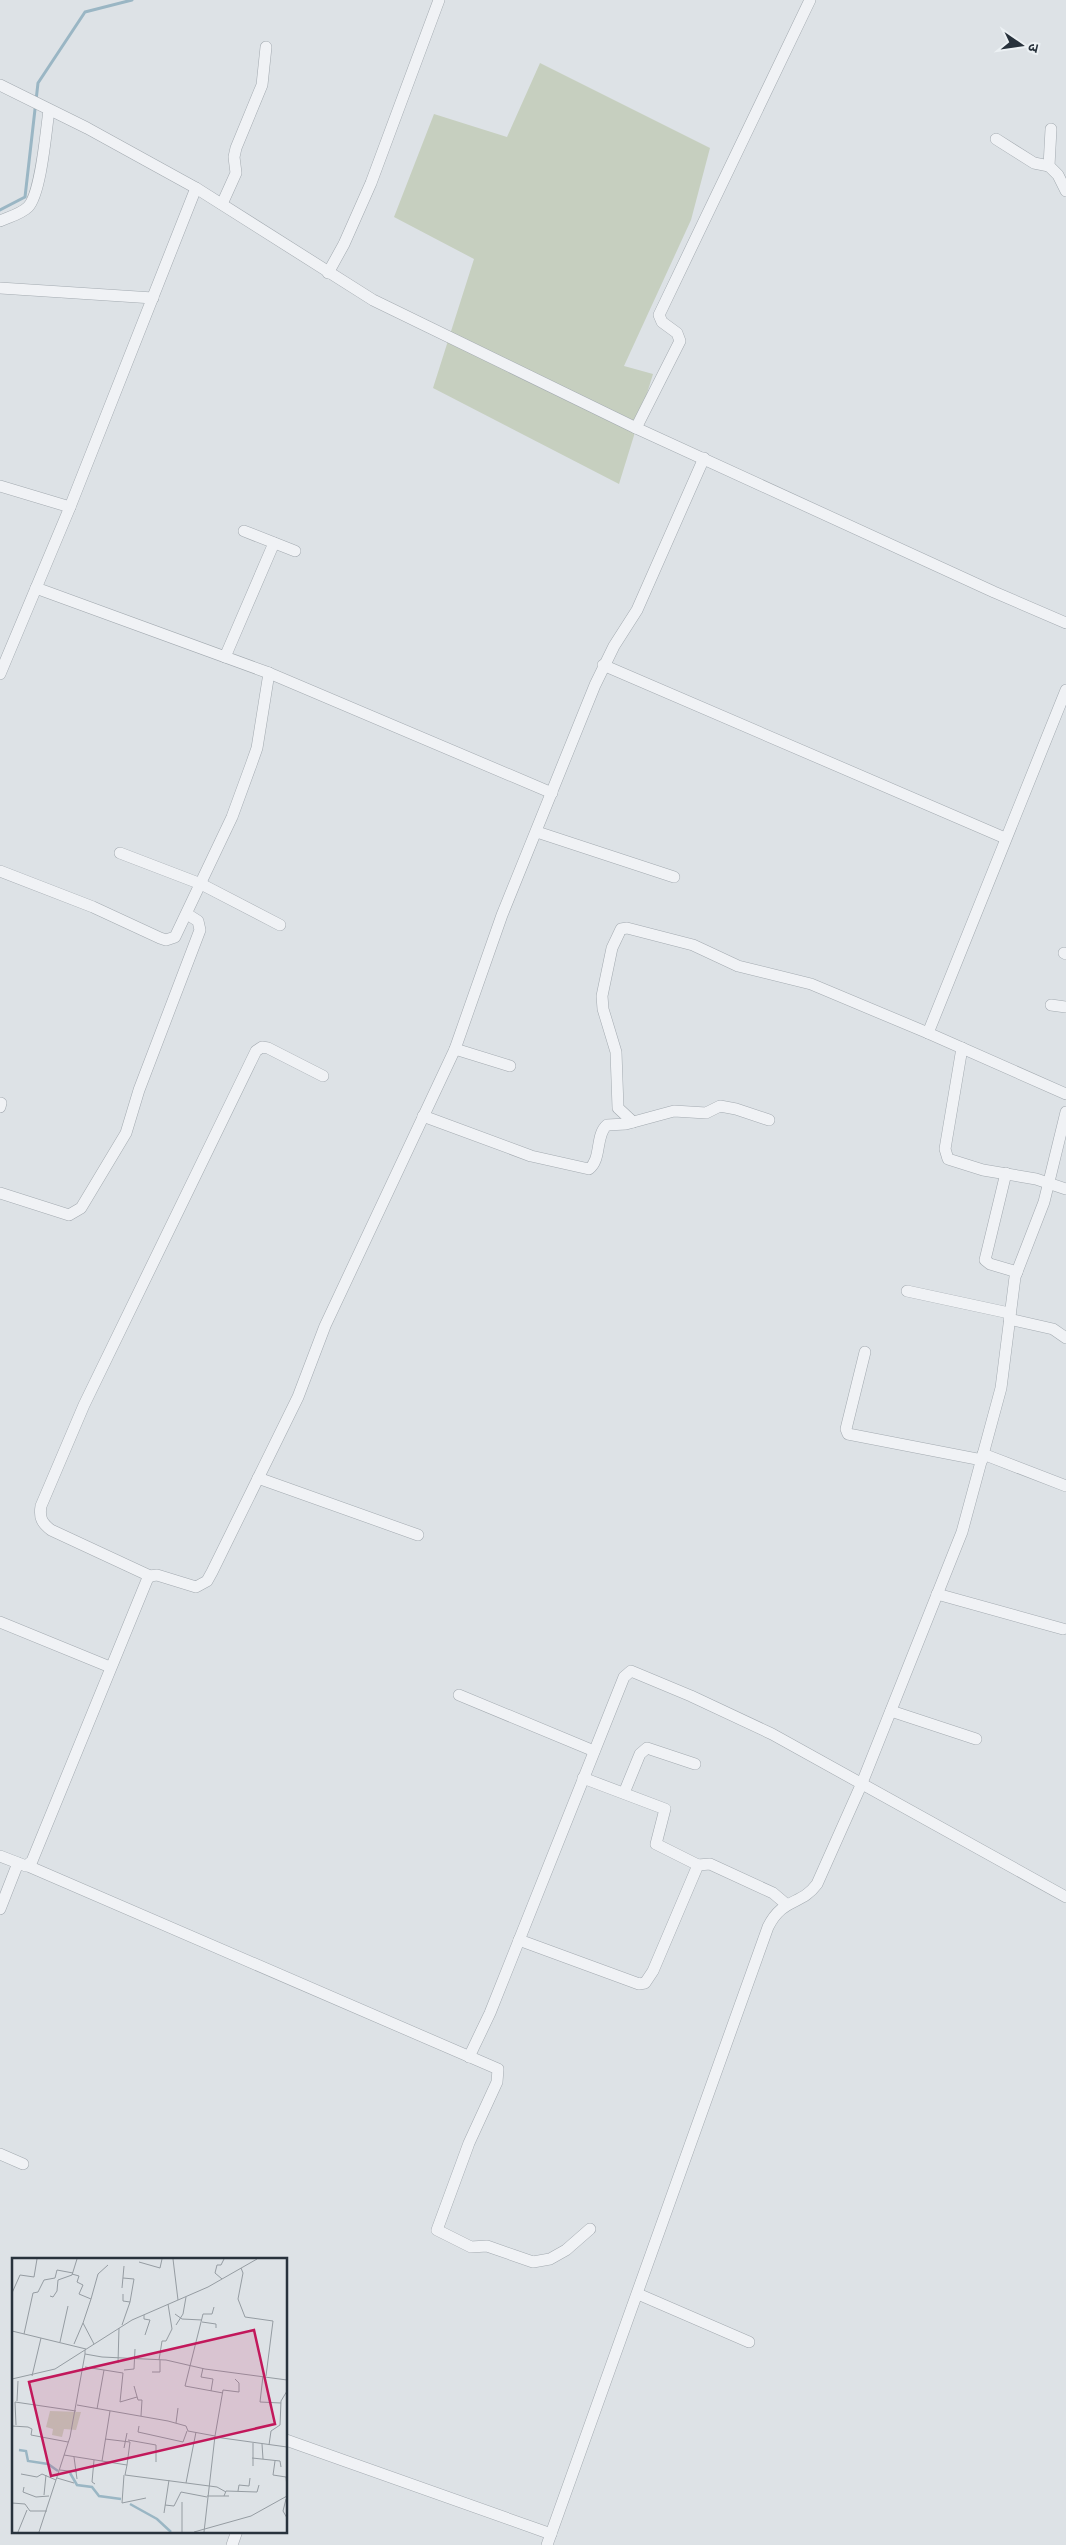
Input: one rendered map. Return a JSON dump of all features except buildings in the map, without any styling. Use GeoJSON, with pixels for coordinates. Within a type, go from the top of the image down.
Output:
{"type":"FeatureCollection","features":[{"type":"Feature","properties":{"kind":"street"},"geometry":{"type":"LineString","coordinates":[[328,273],[344,244],[371,183],[439,0]]}},
{"type":"Feature","properties":{"kind":"street"},"geometry":{"type":"LineString","coordinates":[[636,428],[680,341],[677,333],[662,322],[659,315],[810,0]]}},
{"type":"Feature","properties":{"kind":"street"},"geometry":{"type":"LineString","coordinates":[[222,204],[236,173],[234,157],[236,148],[262,85],[266,47]]}},
{"type":"Feature","properties":{"kind":"street"},"geometry":{"type":"LineString","coordinates":[[0,85],[196,188],[373,300],[636,428],[994,592],[1066,622]]}},
{"type":"Feature","properties":{"kind":"street"},"geometry":{"type":"LineString","coordinates":[[0,221],[27,208],[32,202],[39,178],[39,105]]}},
{"type":"Feature","properties":{"kind":"street"},"geometry":{"type":"LineString","coordinates":[[1049,166],[1051,129]]}},
{"type":"Feature","properties":{"kind":"street"},"geometry":{"type":"LineString","coordinates":[[996,139],[1034,163],[1049,166],[1058,175],[1066,191]]}},
{"type":"Feature","properties":{"kind":"street"},"geometry":{"type":"LineString","coordinates":[[0,674],[70,507],[196,188]]}},
{"type":"Feature","properties":{"kind":"street"},"geometry":{"type":"LineString","coordinates":[[0,288],[153,298]]}},
{"type":"Feature","properties":{"kind":"street"},"geometry":{"type":"LineString","coordinates":[[323,1076],[268,1048],[262,1047],[256,1051],[84,1405],[41,1506],[40,1515],[43,1524],[51,1530],[150,1576],[157,1575],[189,1587],[196,1587],[207,1581],[298,1397],[325,1326],[455,1049],[502,915],[604,665],[637,610],[704,458]]}},
{"type":"Feature","properties":{"kind":"street"},"geometry":{"type":"LineString","coordinates":[[0,486],[70,507]]}},
{"type":"Feature","properties":{"kind":"street"},"geometry":{"type":"LineString","coordinates":[[244,531],[295,551]]}},
{"type":"Feature","properties":{"kind":"street"},"geometry":{"type":"LineString","coordinates":[[225,657],[274,543]]}},
{"type":"Feature","properties":{"kind":"street"},"geometry":{"type":"LineString","coordinates":[[36,588],[269,673],[552,793]]}},
{"type":"Feature","properties":{"kind":"street"},"geometry":{"type":"LineString","coordinates":[[604,665],[1005,838]]}},
{"type":"Feature","properties":{"kind":"street"},"geometry":{"type":"LineString","coordinates":[[0,871],[93,907],[166,940],[175,937],[232,817],[257,748],[269,673]]}},
{"type":"Feature","properties":{"kind":"street"},"geometry":{"type":"LineString","coordinates":[[928,1033],[1066,690]]}},
{"type":"Feature","properties":{"kind":"street"},"geometry":{"type":"LineString","coordinates":[[537,832],[674,877]]}},
{"type":"Feature","properties":{"kind":"street"},"geometry":{"type":"LineString","coordinates":[[120,854],[201,884],[280,925]]}},
{"type":"Feature","properties":{"kind":"street"},"geometry":{"type":"LineString","coordinates":[[0,1193],[69,1215],[81,1208],[126,1133],[139,1090],[200,930],[198,921],[187,914]]}},
{"type":"Feature","properties":{"kind":"street"},"geometry":{"type":"LineString","coordinates":[[633,1122],[618,1108],[616,1052],[602,1009],[602,996],[608,964],[622,929],[627,928],[693,945],[738,966],[811,984],[1066,1094]]}},
{"type":"Feature","properties":{"kind":"street"},"geometry":{"type":"LineString","coordinates":[[1051,1005],[1066,1008]]}},
{"type":"Feature","properties":{"kind":"street"},"geometry":{"type":"LineString","coordinates":[[962,1048],[945,1156],[952,1162],[1050,1182],[1066,1189]]}},
{"type":"Feature","properties":{"kind":"street"},"geometry":{"type":"LineString","coordinates":[[455,1049],[510,1066]]}},
{"type":"Feature","properties":{"kind":"street"},"geometry":{"type":"LineString","coordinates":[[423,1116],[532,1156],[589,1169],[594,1163],[604,1126],[633,1122],[674,1111],[706,1113],[720,1106],[728,1106],[769,1120]]}},
{"type":"Feature","properties":{"kind":"street"},"geometry":{"type":"LineString","coordinates":[[288,2441],[549,2540],[768,1926],[778,1910],[786,1904],[804,1897],[817,1884],[862,1783],[962,1532],[1004,1376],[1009,1316],[1017,1272],[1050,1182],[1066,1112]]}},
{"type":"Feature","properties":{"kind":"street"},"geometry":{"type":"LineString","coordinates":[[1006,1173],[985,1256],[990,1264],[1017,1272]]}},
{"type":"Feature","properties":{"kind":"street"},"geometry":{"type":"LineString","coordinates":[[906,1291],[1009,1316],[1053,1329],[1066,1338]]}},
{"type":"Feature","properties":{"kind":"street"},"geometry":{"type":"LineString","coordinates":[[865,1352],[846,1429],[848,1434],[983,1457],[1066,1486]]}},
{"type":"Feature","properties":{"kind":"street"},"geometry":{"type":"LineString","coordinates":[[258,1478],[418,1535]]}},
{"type":"Feature","properties":{"kind":"street"},"geometry":{"type":"LineString","coordinates":[[0,1908],[23,1864],[52,1816],[142,1587],[150,1576]]}},
{"type":"Feature","properties":{"kind":"street"},"geometry":{"type":"LineString","coordinates":[[937,1594],[1063,1629]]}},
{"type":"Feature","properties":{"kind":"street"},"geometry":{"type":"LineString","coordinates":[[0,1622],[110,1668]]}},
{"type":"Feature","properties":{"kind":"street"},"geometry":{"type":"LineString","coordinates":[[469,2057],[482,2032],[520,1940],[624,1677],[631,1671],[739,1718],[862,1783],[1066,1897]]}},
{"type":"Feature","properties":{"kind":"street"},"geometry":{"type":"LineString","coordinates":[[460,1695],[594,1751]]}},
{"type":"Feature","properties":{"kind":"street"},"geometry":{"type":"LineString","coordinates":[[890,1711],[976,1739]]}},
{"type":"Feature","properties":{"kind":"street"},"geometry":{"type":"LineString","coordinates":[[624,1793],[640,1754],[648,1748],[695,1764]]}},
{"type":"Feature","properties":{"kind":"street"},"geometry":{"type":"LineString","coordinates":[[583,1778],[665,1810],[656,1844],[698,1865],[710,1864],[773,1893],[786,1904]]}},
{"type":"Feature","properties":{"kind":"street"},"geometry":{"type":"LineString","coordinates":[[0,1856],[23,1864],[469,2057],[494,2066],[498,2069],[499,2074],[468,2143],[436,2230],[471,2246],[487,2246],[533,2262],[550,2259],[566,2250],[590,2229]]}},
{"type":"Feature","properties":{"kind":"street"},"geometry":{"type":"LineString","coordinates":[[520,1940],[630,1981],[645,1983],[653,1971],[698,1865]]}},
{"type":"Feature","properties":{"kind":"street"},"geometry":{"type":"LineString","coordinates":[[0,2154],[23,2164]]}},
{"type":"Feature","properties":{"kind":"street"},"geometry":{"type":"LineString","coordinates":[[638,2294],[749,2342]]}},
{"type":"Feature","properties":{"kind":"street"},"geometry":{"type":"LineString","coordinates":[[232,2545],[237,2532]]}},
{"type":"Feature","properties":{"kind":"green space"},"geometry":{"type":"Polygon","coordinates":[[[540,63],[710,148],[691,220],[624,366],[653,374],[619,484],[433,388],[474,259],[394,217],[434,114],[507,137],[540,63]]]}},
{"type":"Feature","properties":{"kind":"waterway"},"geometry":{"type":"LineString","coordinates":[[0,210],[25,197],[38,83],[85,12],[132,0]]}}]}
